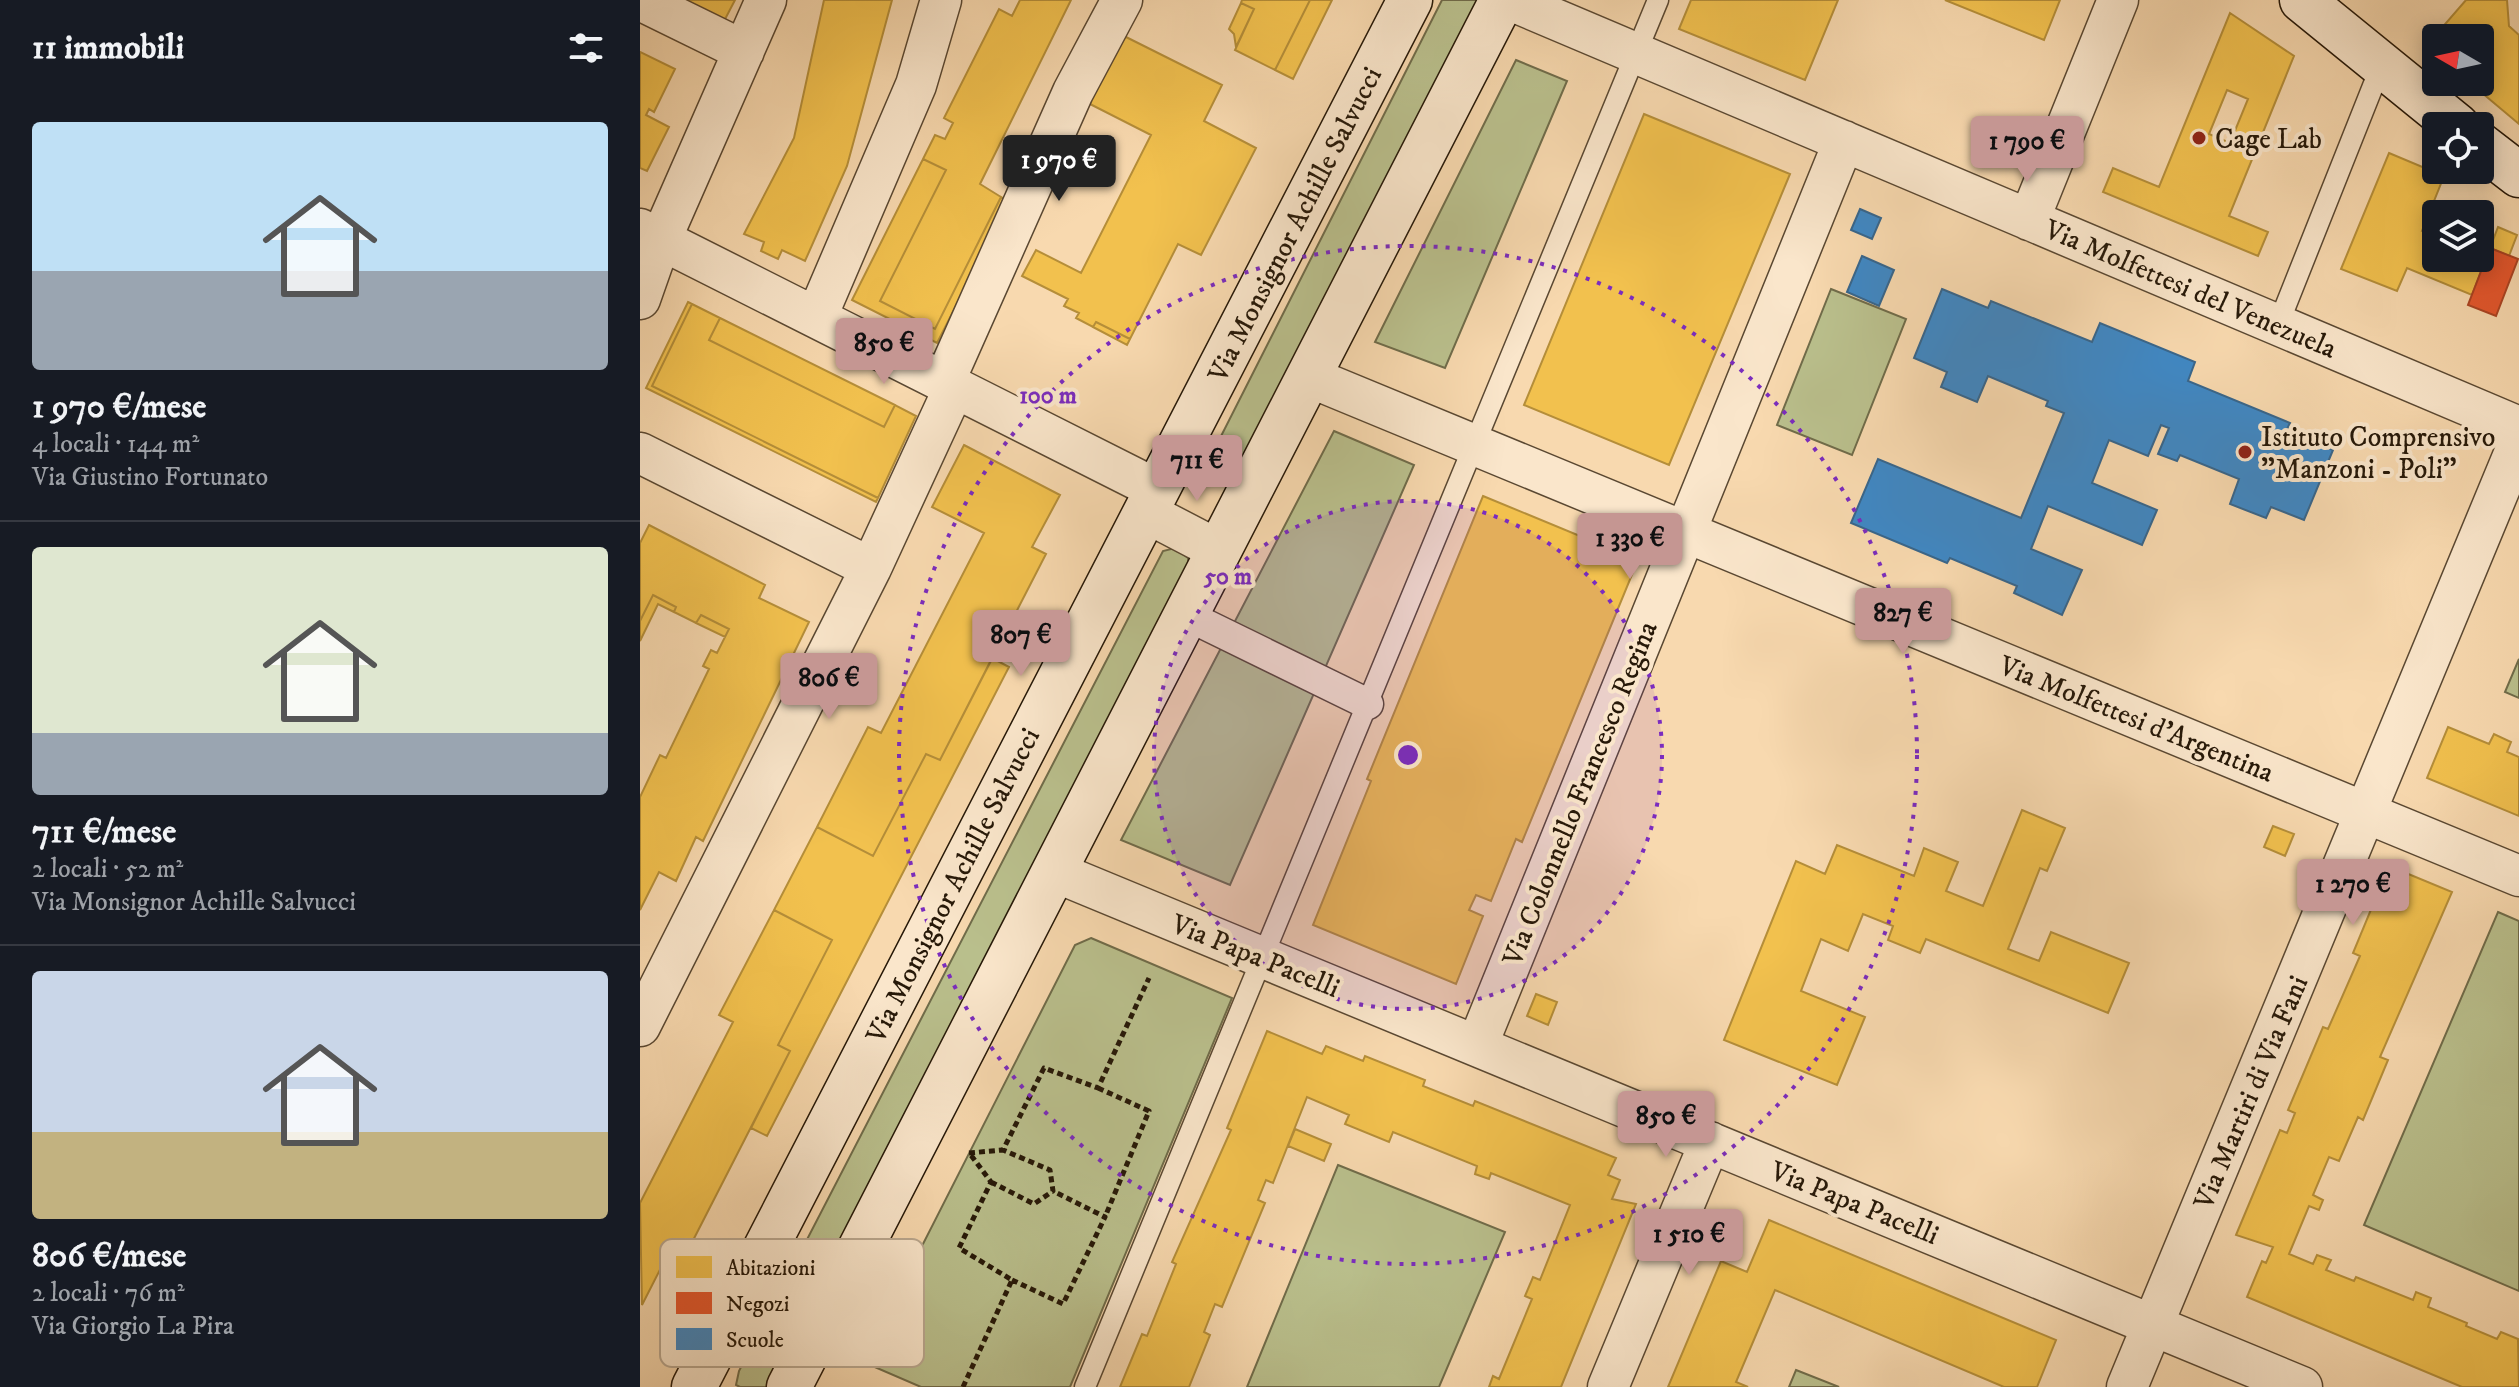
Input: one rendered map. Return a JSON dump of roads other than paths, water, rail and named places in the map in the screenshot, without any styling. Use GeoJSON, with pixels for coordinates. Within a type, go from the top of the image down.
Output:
{"type":"FeatureCollection","features":[{"type":"Feature","properties":{"kind":"main road","name":"Via Monsignor Achille Salvucci"},"geometry":{"type":"LineString","coordinates":[[770,1239],[1410,0]]}},
{"type":"Feature","properties":{"kind":"main road"},"geometry":{"type":"LineString","coordinates":[[865,1239],[1053,871],[1312,378],[1502,0]]}},
{"type":"Feature","properties":{"kind":"main road"},"geometry":{"type":"LineString","coordinates":[[2302,0],[2439,112]]}},
{"type":"Feature","properties":{"kind":"main road"},"geometry":{"type":"LineString","coordinates":[[2494,156],[2519,175]]}},
{"type":"Feature","properties":{"kind":"main road","name":"Via Monsignor Achille Salvucci"},"geometry":{"type":"LineString","coordinates":[[694,1387],[704,1367]]}},
{"type":"Feature","properties":{"kind":"main road"},"geometry":{"type":"LineString","coordinates":[[789,1387],[799,1367]]}},
{"type":"Feature","properties":{"kind":"street"},"geometry":{"type":"LineString","coordinates":[[640,0],[744,51]]}},
{"type":"Feature","properties":{"kind":"street"},"geometry":{"type":"LineString","coordinates":[[640,299],[650,234],[744,51],[766,0]]}},
{"type":"Feature","properties":{"kind":"street"},"geometry":{"type":"LineString","coordinates":[[817,316],[916,85],[941,0]]}},
{"type":"Feature","properties":{"kind":"street"},"geometry":{"type":"LineString","coordinates":[[640,1026],[653,970],[871,568],[1073,92],[1122,0]]}},
{"type":"Feature","properties":{"kind":"street","name":"Via Molfettesi del Venezuela"},"geometry":{"type":"LineString","coordinates":[[1510,0],[2519,427]]}},
{"type":"Feature","properties":{"kind":"street"},"geometry":{"type":"LineString","coordinates":[[2029,220],[2118,0]]}},
{"type":"Feature","properties":{"kind":"street","name":"Via Colonnello Francesco Regina"},"geometry":{"type":"LineString","coordinates":[[1477,1046],[1844,141]]}},
{"type":"Feature","properties":{"kind":"street"},"geometry":{"type":"LineString","coordinates":[[650,234],[950,383],[1151,500],[1220,551]]}},
{"type":"Feature","properties":{"kind":"street","name":"Via Molfettesi d'Argentina"},"geometry":{"type":"LineString","coordinates":[[1312,378],[2519,876]]}},
{"type":"Feature","properties":{"kind":"street","name":"Via Martiri di Via Fani"},"geometry":{"type":"LineString","coordinates":[[2127,1387],[2519,442]]}},
{"type":"Feature","properties":{"kind":"street"},"geometry":{"type":"LineString","coordinates":[[640,453],[871,568]]}},
{"type":"Feature","properties":{"kind":"street"},"geometry":{"type":"LineString","coordinates":[[1186,615],[1368,704]]}},
{"type":"Feature","properties":{"kind":"street","name":"Via Papa Pacelli"},"geometry":{"type":"LineString","coordinates":[[1053,871],[2302,1387]]}},
{"type":"Feature","properties":{"kind":"street"},"geometry":{"type":"LineString","coordinates":[[1608,1387],[1710,1142]]}},
{"type":"Feature","properties":{"kind":"lane"},"geometry":{"type":"LineString","coordinates":[[1085,1387],[1658,0]]}},
{"type":"Feature","properties":{"kind":"lane"},"geometry":{"type":"LineString","coordinates":[[2278,325],[2381,66]]}},
{"type":"Feature","properties":{"kind":"place","name":"Cage Lab"},"geometry":{"type":"Point","coordinates":[2199,138]}},
{"type":"Feature","properties":{"kind":"place","name":"Istituto Comprensivo \"Manzoni - Poli\""},"geometry":{"type":"Point","coordinates":[2245,452]}}]}
